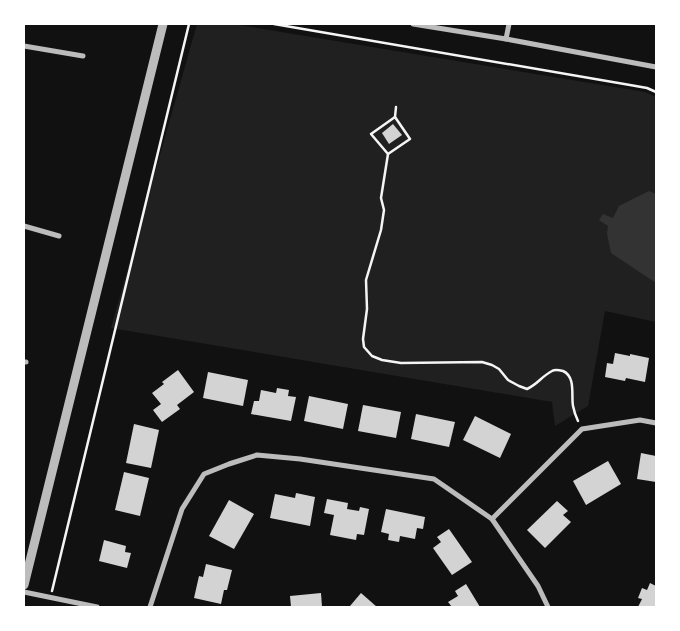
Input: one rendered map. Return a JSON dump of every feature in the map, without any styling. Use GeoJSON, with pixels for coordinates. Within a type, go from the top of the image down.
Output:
{"type":"FeatureCollection","features":[{"type":"Feature","properties":{"kind":"street"},"geometry":{"type":"LineString","coordinates":[[24,585],[162,24]]}},
{"type":"Feature","properties":{"kind":"street"},"geometry":{"type":"LineString","coordinates":[[413,24],[656,66]]}},
{"type":"Feature","properties":{"kind":"street"},"geometry":{"type":"LineString","coordinates":[[506,39],[509,24]]}},
{"type":"Feature","properties":{"kind":"street"},"geometry":{"type":"LineString","coordinates":[[24,46],[83,56]]}},
{"type":"Feature","properties":{"kind":"street"},"geometry":{"type":"LineString","coordinates":[[24,226],[59,236]]}},
{"type":"Feature","properties":{"kind":"street"},"geometry":{"type":"LineString","coordinates":[[492,519],[582,430],[640,420],[656,423]]}},
{"type":"Feature","properties":{"kind":"street"},"geometry":{"type":"LineString","coordinates":[[150,607],[182,509],[204,474],[256,455],[300,459],[434,479],[492,519],[538,586],[548,607]]}},
{"type":"Feature","properties":{"kind":"street"},"geometry":{"type":"LineString","coordinates":[[24,592],[97,607]]}},
{"type":"Feature","properties":{"kind":"path"},"geometry":{"type":"LineString","coordinates":[[50,597],[189,24]]}},
{"type":"Feature","properties":{"kind":"path"},"geometry":{"type":"LineString","coordinates":[[274,24],[648,88],[656,92]]}},
{"type":"Feature","properties":{"kind":"path"},"geometry":{"type":"LineString","coordinates":[[396,107],[395,117],[410,139],[388,154],[381,198],[384,210],[381,230],[366,280],[367,309],[363,339],[364,347],[372,356],[382,360],[401,363],[482,362],[499,369],[508,380],[526,389],[534,386],[550,372],[556,370],[564,371],[570,377],[573,406],[582,430]]}},
{"type":"Feature","properties":{"kind":"path"},"geometry":{"type":"LineString","coordinates":[[388,154],[371,134],[395,117]]}},
{"type":"Feature","properties":{"kind":"shaded area"},"geometry":{"type":"Polygon","coordinates":[[[197,24],[233,24],[645,92],[656,97],[656,322],[605,311],[588,406],[555,426],[552,402],[111,328],[197,24]]]}},
{"type":"Feature","properties":{"kind":"shaded area"},"geometry":{"type":"Polygon","coordinates":[[[649,191],[656,194],[656,283],[611,253],[607,234],[608,226],[599,220],[603,214],[613,218],[619,206],[649,191]]]}},
{"type":"Feature","properties":{"kind":"building"},"geometry":{"type":"Polygon","coordinates":[[[393,124],[402,135],[389,144],[382,133],[393,124]]]}},
{"type":"Feature","properties":{"kind":"building"},"geometry":{"type":"Polygon","coordinates":[[[615,353],[649,358],[645,382],[626,378],[625,381],[605,377],[607,363],[613,364],[615,353]]]}},
{"type":"Feature","properties":{"kind":"building"},"geometry":{"type":"Polygon","coordinates":[[[178,370],[194,392],[177,405],[180,409],[162,422],[153,410],[161,404],[152,393],[164,384],[162,382],[178,370]]]}},
{"type":"Feature","properties":{"kind":"building"},"geometry":{"type":"Polygon","coordinates":[[[208,372],[248,380],[243,406],[203,398],[208,372]]]}},
{"type":"Feature","properties":{"kind":"building"},"geometry":{"type":"Polygon","coordinates":[[[277,388],[289,390],[288,396],[296,397],[291,421],[251,414],[254,401],[259,401],[261,390],[276,393],[277,388]]]}},
{"type":"Feature","properties":{"kind":"building"},"geometry":{"type":"Polygon","coordinates":[[[309,396],[348,404],[343,429],[304,421],[309,396]]]}},
{"type":"Feature","properties":{"kind":"building"},"geometry":{"type":"Polygon","coordinates":[[[363,405],[401,412],[396,438],[358,431],[363,405]]]}},
{"type":"Feature","properties":{"kind":"building"},"geometry":{"type":"Polygon","coordinates":[[[416,414],[455,422],[449,447],[411,439],[416,414]]]}},
{"type":"Feature","properties":{"kind":"building"},"geometry":{"type":"Polygon","coordinates":[[[475,416],[511,434],[500,458],[463,440],[475,416]]]}},
{"type":"Feature","properties":{"kind":"building"},"geometry":{"type":"Polygon","coordinates":[[[134,424],[159,430],[151,468],[126,463],[134,424]]]}},
{"type":"Feature","properties":{"kind":"building"},"geometry":{"type":"Polygon","coordinates":[[[641,453],[656,456],[656,482],[637,479],[641,453]]]}},
{"type":"Feature","properties":{"kind":"building"},"geometry":{"type":"Polygon","coordinates":[[[608,461],[621,484],[586,505],[573,481],[608,461]]]}},
{"type":"Feature","properties":{"kind":"building"},"geometry":{"type":"Polygon","coordinates":[[[124,472],[149,478],[140,516],[115,510],[124,472]]]}},
{"type":"Feature","properties":{"kind":"building"},"geometry":{"type":"Polygon","coordinates":[[[296,493],[315,497],[310,526],[270,518],[275,494],[295,498],[296,493]]]}},
{"type":"Feature","properties":{"kind":"building"},"geometry":{"type":"Polygon","coordinates":[[[327,499],[348,503],[347,509],[359,511],[360,507],[369,509],[364,535],[357,534],[356,540],[330,535],[334,515],[324,513],[327,499]]]}},
{"type":"Feature","properties":{"kind":"building"},"geometry":{"type":"Polygon","coordinates":[[[229,500],[254,514],[234,549],[209,536],[229,500]]]}},
{"type":"Feature","properties":{"kind":"building"},"geometry":{"type":"Polygon","coordinates":[[[557,501],[568,511],[563,515],[571,522],[545,548],[527,530],[557,501]]]}},
{"type":"Feature","properties":{"kind":"building"},"geometry":{"type":"Polygon","coordinates":[[[386,509],[425,517],[423,529],[417,528],[415,539],[400,536],[399,542],[388,540],[389,534],[381,532],[386,509]]]}},
{"type":"Feature","properties":{"kind":"building"},"geometry":{"type":"Polygon","coordinates":[[[449,529],[472,562],[452,575],[433,548],[441,542],[437,537],[449,529]]]}},
{"type":"Feature","properties":{"kind":"building"},"geometry":{"type":"Polygon","coordinates":[[[104,540],[126,546],[125,552],[131,553],[127,568],[99,561],[104,540]]]}},
{"type":"Feature","properties":{"kind":"building"},"geometry":{"type":"Polygon","coordinates":[[[206,564],[232,570],[221,604],[194,598],[199,576],[203,577],[206,564]]]}},
{"type":"Feature","properties":{"kind":"building"},"geometry":{"type":"Polygon","coordinates":[[[650,583],[656,586],[656,607],[638,607],[642,599],[638,598],[642,588],[647,590],[650,583]]]}},
{"type":"Feature","properties":{"kind":"building"},"geometry":{"type":"Polygon","coordinates":[[[466,584],[480,607],[452,607],[448,602],[458,596],[455,591],[466,584]]]}},
{"type":"Feature","properties":{"kind":"building"},"geometry":{"type":"Polygon","coordinates":[[[321,593],[322,607],[291,607],[290,596],[321,593]]]}},
{"type":"Feature","properties":{"kind":"building"},"geometry":{"type":"Polygon","coordinates":[[[361,593],[377,607],[351,607],[361,593]]]}}]}
